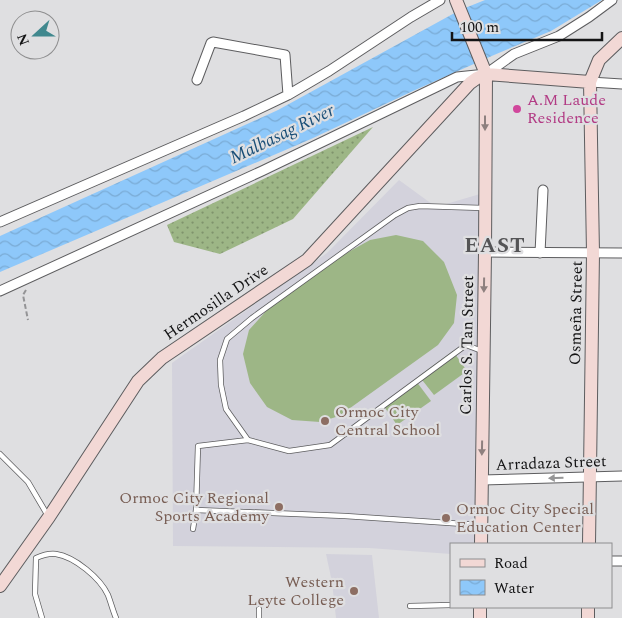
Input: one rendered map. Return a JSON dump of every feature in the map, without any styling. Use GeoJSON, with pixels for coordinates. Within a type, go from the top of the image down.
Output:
{"type":"FeatureCollection","features":[{"type":"Feature","properties":{"kind":"main road","name":"Carlos S. Tan Street"},"geometry":{"type":"LineString","coordinates":[[457,1],[483,68],[485,252],[481,543]]}},
{"type":"Feature","properties":{"kind":"main road"},"geometry":{"type":"LineString","coordinates":[[483,68],[590,82],[599,60],[622,38]]}},
{"type":"Feature","properties":{"kind":"main road","name":"Hermosilla Drive"},"geometry":{"type":"LineString","coordinates":[[0,586],[49,517],[138,381],[162,358],[307,260],[470,83],[477,78],[483,68]]}},
{"type":"Feature","properties":{"kind":"main road","name":"Osmeña Street"},"geometry":{"type":"LineString","coordinates":[[589,543],[593,253],[590,82]]}},
{"type":"Feature","properties":{"kind":"street"},"geometry":{"type":"LineString","coordinates":[[0,222],[288,95],[440,0]]}},
{"type":"Feature","properties":{"kind":"street"},"geometry":{"type":"LineString","coordinates":[[0,291],[262,171],[457,77],[559,36],[612,0]]}},
{"type":"Feature","properties":{"kind":"street"},"geometry":{"type":"LineString","coordinates":[[197,80],[213,42],[285,55],[288,95]]}},
{"type":"Feature","properties":{"kind":"street"},"geometry":{"type":"LineString","coordinates":[[590,82],[622,84]]}},
{"type":"Feature","properties":{"kind":"street"},"geometry":{"type":"LineString","coordinates":[[540,253],[543,190]]}},
{"type":"Feature","properties":{"kind":"street"},"geometry":{"type":"LineString","coordinates":[[485,252],[622,253]]}},
{"type":"Feature","properties":{"kind":"street","name":"Arradaza Street"},"geometry":{"type":"LineString","coordinates":[[482,480],[622,476]]}},
{"type":"Feature","properties":{"kind":"lane"},"geometry":{"type":"LineString","coordinates":[[248,440],[226,409],[220,385],[220,360],[227,339],[252,318],[408,208],[420,206],[485,208]]}},
{"type":"Feature","properties":{"kind":"lane"},"geometry":{"type":"LineString","coordinates":[[193,529],[196,510],[198,446],[248,440],[289,451],[330,445],[466,346],[484,351]]}},
{"type":"Feature","properties":{"kind":"lane"},"geometry":{"type":"LineString","coordinates":[[0,454],[28,482],[49,517]]}},
{"type":"Feature","properties":{"kind":"lane"},"geometry":{"type":"LineString","coordinates":[[196,510],[345,516],[481,525]]}},
{"type":"Feature","properties":{"kind":"lane"},"geometry":{"type":"LineString","coordinates":[[42,618],[35,594],[36,558],[45,554],[56,554],[74,561],[96,579],[107,594],[116,618]]}},
{"type":"Feature","properties":{"kind":"lane"},"geometry":{"type":"LineString","coordinates":[[410,606],[450,606]]}},
{"type":"Feature","properties":{"kind":"lane"},"geometry":{"type":"LineString","coordinates":[[259,610],[259,618]]}},
{"type":"Feature","properties":{"kind":"path"},"geometry":{"type":"LineString","coordinates":[[28,320],[23,295],[30,284],[29,278]]}},
{"type":"Feature","properties":{"kind":"shaded area","name":"Ormoc City Central School"},"geometry":{"type":"Polygon","coordinates":[[[399,180],[436,207],[480,194],[477,543],[450,543],[450,554],[369,548],[173,546],[172,363],[327,253],[399,180]]]}},
{"type":"Feature","properties":{"kind":"shaded area","name":"Western Leyte College"},"geometry":{"type":"Polygon","coordinates":[[[326,554],[372,555],[379,618],[336,618],[332,582],[326,554]]]}},
{"type":"Feature","properties":{"kind":"green space"},"geometry":{"type":"Polygon","coordinates":[[[373,127],[293,219],[220,254],[174,242],[167,225],[373,127]]]}},
{"type":"Feature","properties":{"kind":"green space"},"geometry":{"type":"Polygon","coordinates":[[[396,235],[423,241],[444,262],[457,295],[454,323],[438,345],[339,416],[320,422],[292,420],[267,407],[250,383],[243,354],[249,330],[267,310],[343,255],[370,240],[396,235]]]}},
{"type":"Feature","properties":{"kind":"green space"},"geometry":{"type":"Polygon","coordinates":[[[453,351],[467,371],[434,395],[419,376],[453,351]]]}},
{"type":"Feature","properties":{"kind":"green space"},"geometry":{"type":"Polygon","coordinates":[[[416,381],[431,401],[397,425],[383,405],[416,381]]]}},
{"type":"Feature","properties":{"kind":"water","name":"Malbasag River"},"geometry":{"type":"Polygon","coordinates":[[[485,0],[602,0],[551,31],[413,91],[311,139],[0,272],[0,236],[278,110],[460,10],[485,0]]]}},
{"type":"Feature","properties":{"kind":"place","name":"A.M Laude Residence"},"geometry":{"type":"Point","coordinates":[517,109]}},
{"type":"Feature","properties":{"kind":"place","name":"Ormoc City Central School"},"geometry":{"type":"Point","coordinates":[325,421]}},
{"type":"Feature","properties":{"kind":"place","name":"Ormoc City Regional Sports Academy"},"geometry":{"type":"Point","coordinates":[279,507]}},
{"type":"Feature","properties":{"kind":"place","name":"Ormoc City Special Education Center"},"geometry":{"type":"Point","coordinates":[446,518]}},
{"type":"Feature","properties":{"kind":"place","name":"Western Leyte College"},"geometry":{"type":"Point","coordinates":[354,591]}},
{"type":"Feature","properties":{"kind":"district","name":"EAST"},"geometry":{"type":"Point","coordinates":[495,246]}}]}
